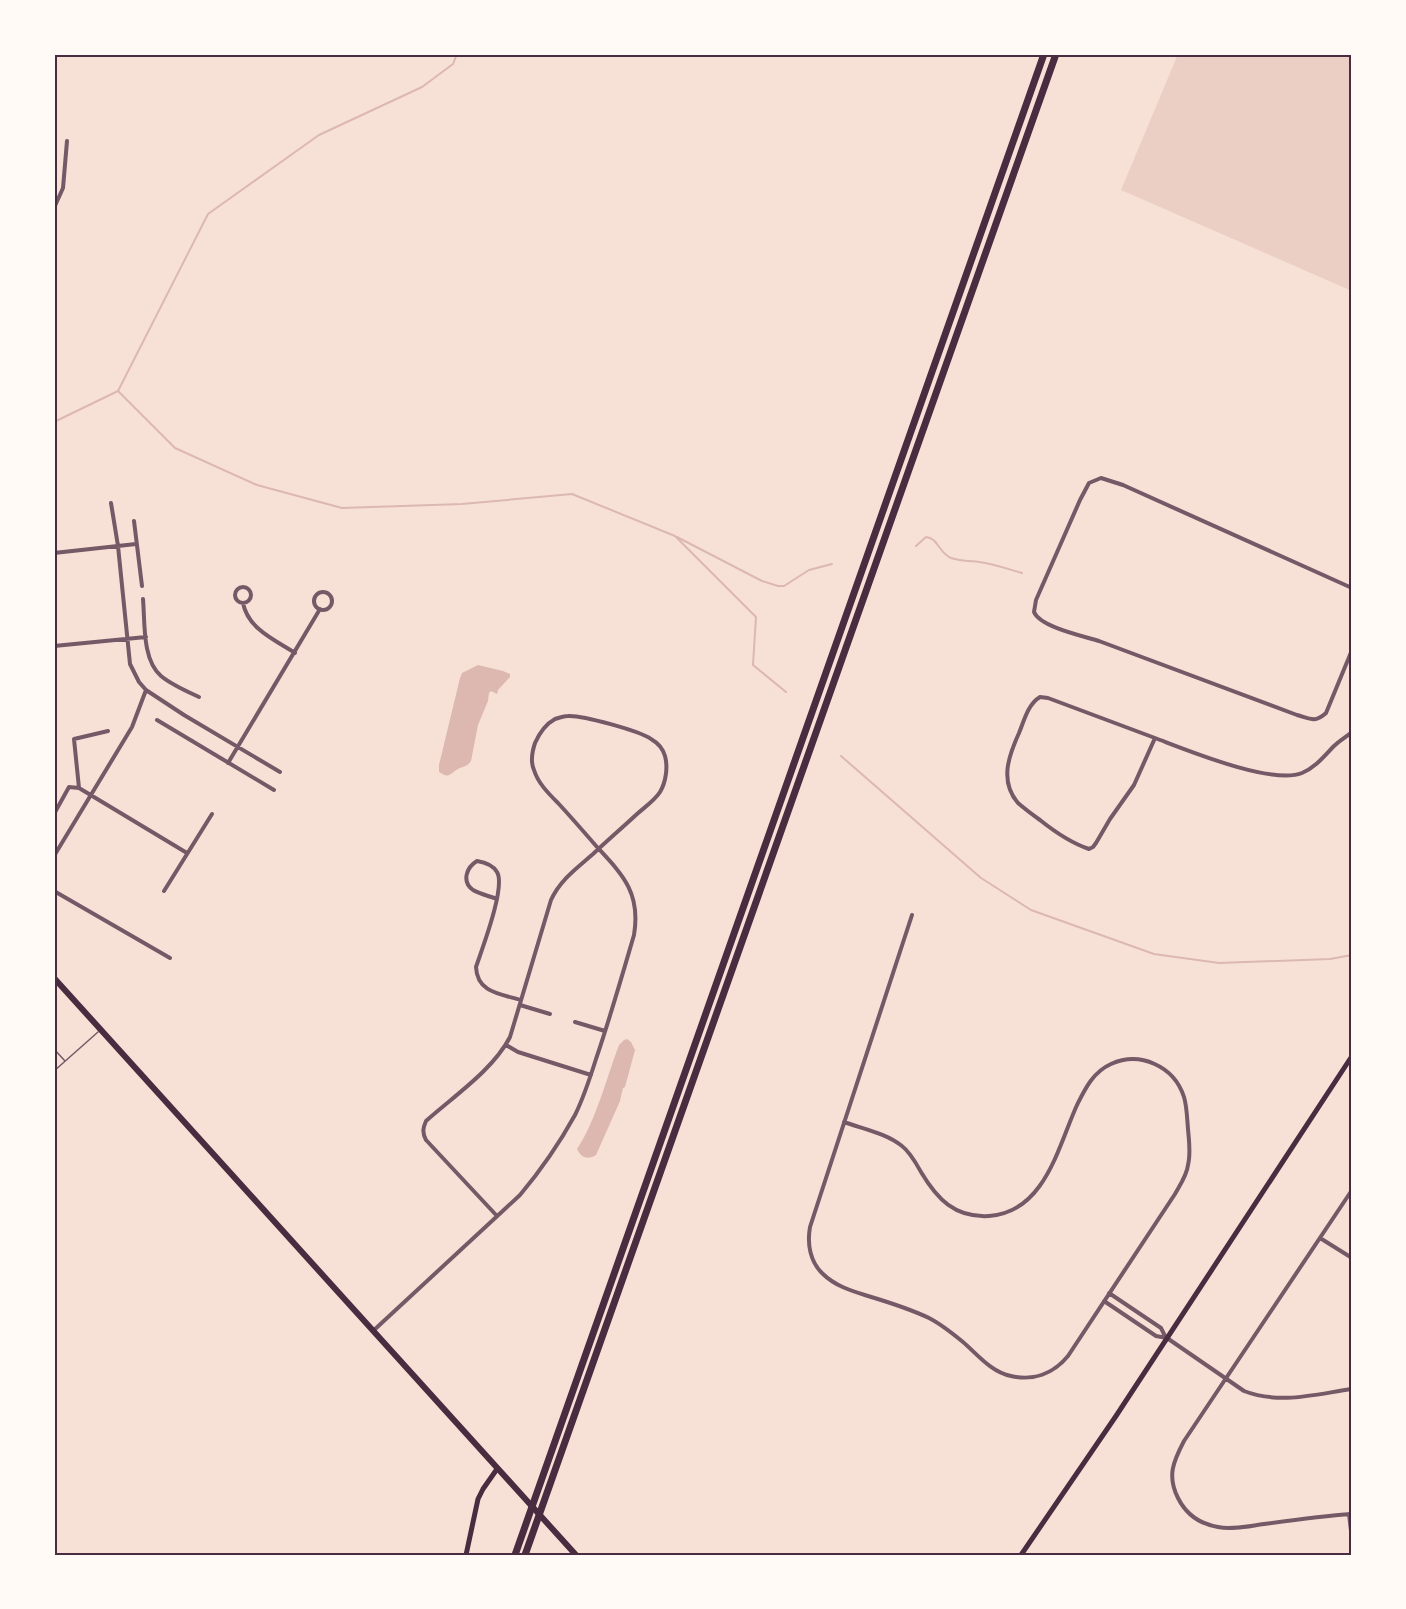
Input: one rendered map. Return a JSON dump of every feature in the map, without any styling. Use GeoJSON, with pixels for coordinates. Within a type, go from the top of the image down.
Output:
{"type":"FeatureCollection","features":[{"type":"Feature","properties":{"kind":"highway"},"geometry":{"type":"LineString","coordinates":[[515,1555],[1044,54]]}},
{"type":"Feature","properties":{"kind":"highway"},"geometry":{"type":"LineString","coordinates":[[525,1555],[1056,54]]}},
{"type":"Feature","properties":{"kind":"main road"},"geometry":{"type":"LineString","coordinates":[[54,978],[576,1555]]}},
{"type":"Feature","properties":{"kind":"main road"},"geometry":{"type":"LineString","coordinates":[[1021,1555],[1352,1056]]}},
{"type":"Feature","properties":{"kind":"main road"},"geometry":{"type":"LineString","coordinates":[[466,1555],[478,1499],[497,1468]]}},
{"type":"Feature","properties":{"kind":"street"},"geometry":{"type":"LineString","coordinates":[[54,208],[63,188],[67,141]]}},
{"type":"Feature","properties":{"kind":"street"},"geometry":{"type":"LineString","coordinates":[[1352,588],[1123,485],[1101,478],[1089,483],[1036,600],[1034,612],[1038,618],[1068,632],[1099,641],[1314,720],[1326,713],[1352,650]]}},
{"type":"Feature","properties":{"kind":"street"},"geometry":{"type":"LineString","coordinates":[[111,502],[118,546],[130,664],[133,671],[146,690],[280,772]]}},
{"type":"Feature","properties":{"kind":"street"},"geometry":{"type":"LineString","coordinates":[[134,521],[142,586]]}},
{"type":"Feature","properties":{"kind":"street"},"geometry":{"type":"LineString","coordinates":[[54,553],[136,544]]}},
{"type":"Feature","properties":{"kind":"street"},"geometry":{"type":"LineString","coordinates":[[241,588],[248,589],[250,592],[249,600],[243,603],[236,600],[235,596],[235,592],[241,588]]}},
{"type":"Feature","properties":{"kind":"street"},"geometry":{"type":"LineString","coordinates":[[325,592],[331,597],[331,605],[324,610],[320,609],[315,605],[315,597],[325,592]]}},
{"type":"Feature","properties":{"kind":"street"},"geometry":{"type":"LineString","coordinates":[[143,599],[148,656],[152,666],[159,675],[198,697]]}},
{"type":"Feature","properties":{"kind":"street"},"geometry":{"type":"LineString","coordinates":[[243,603],[246,615],[258,629],[295,652]]}},
{"type":"Feature","properties":{"kind":"street"},"geometry":{"type":"LineString","coordinates":[[228,763],[320,609]]}},
{"type":"Feature","properties":{"kind":"street"},"geometry":{"type":"LineString","coordinates":[[54,646],[146,636]]}},
{"type":"Feature","properties":{"kind":"street"},"geometry":{"type":"LineString","coordinates":[[54,856],[132,727],[146,690]]}},
{"type":"Feature","properties":{"kind":"street"},"geometry":{"type":"LineString","coordinates":[[1155,738],[1134,785],[1096,843],[1089,849],[1066,838],[1017,802],[1009,786],[1007,766],[1009,755],[1032,704],[1040,697],[1239,766],[1282,776],[1302,772],[1317,764],[1352,732]]}},
{"type":"Feature","properties":{"kind":"street"},"geometry":{"type":"LineString","coordinates":[[373,1332],[520,1195],[551,1156],[575,1114],[591,1075],[634,935],[635,910],[629,887],[623,876],[599,849],[541,784],[533,769],[532,752],[539,735],[555,719],[567,716],[582,717],[639,732],[652,739],[661,747],[665,756],[665,777],[659,794],[599,849],[563,881],[557,889],[551,900],[506,1045],[491,1064],[426,1121],[423,1133],[426,1140],[497,1216]]}},
{"type":"Feature","properties":{"kind":"street"},"geometry":{"type":"LineString","coordinates":[[157,720],[274,790]]}},
{"type":"Feature","properties":{"kind":"street"},"geometry":{"type":"LineString","coordinates":[[79,788],[74,739],[108,731]]}},
{"type":"Feature","properties":{"kind":"street"},"geometry":{"type":"LineString","coordinates":[[54,814],[69,788],[79,788],[187,853]]}},
{"type":"Feature","properties":{"kind":"street"},"geometry":{"type":"LineString","coordinates":[[164,891],[212,814]]}},
{"type":"Feature","properties":{"kind":"street"},"geometry":{"type":"LineString","coordinates":[[497,899],[472,889],[466,879],[470,865],[477,861],[484,863],[497,872],[499,879],[499,891],[497,899],[476,967],[476,976],[481,985],[487,989],[521,1000]]}},
{"type":"Feature","properties":{"kind":"street"},"geometry":{"type":"LineString","coordinates":[[54,891],[170,958]]}},
{"type":"Feature","properties":{"kind":"street"},"geometry":{"type":"LineString","coordinates":[[843,1122],[884,1136],[902,1146],[933,1191],[948,1206],[970,1214],[1002,1214],[1019,1207],[1033,1195],[1045,1178],[1093,1077],[1110,1064],[1133,1059],[1148,1061],[1164,1069],[1176,1082],[1184,1098],[1189,1142],[1187,1171],[1175,1194],[1068,1356],[1059,1367],[1046,1374],[1022,1378],[1007,1376],[997,1371],[942,1325],[851,1290],[831,1281],[817,1269],[808,1243],[810,1227],[843,1122],[912,915]]}},
{"type":"Feature","properties":{"kind":"street"},"geometry":{"type":"LineString","coordinates":[[520,1005],[550,1014]]}},
{"type":"Feature","properties":{"kind":"street"},"geometry":{"type":"LineString","coordinates":[[575,1022],[605,1031]]}},
{"type":"Feature","properties":{"kind":"street"},"geometry":{"type":"LineString","coordinates":[[506,1045],[518,1052],[591,1075]]}},
{"type":"Feature","properties":{"kind":"street"},"geometry":{"type":"LineString","coordinates":[[1352,1190],[1184,1441],[1172,1468],[1172,1482],[1182,1508],[1203,1522],[1228,1528],[1351,1514],[1352,1539]]}},
{"type":"Feature","properties":{"kind":"street"},"geometry":{"type":"LineString","coordinates":[[1320,1238],[1352,1258]]}},
{"type":"Feature","properties":{"kind":"street"},"geometry":{"type":"LineString","coordinates":[[1109,1293],[1161,1328],[1167,1338],[1245,1391],[1258,1396],[1279,1399],[1352,1389]]}},
{"type":"Feature","properties":{"kind":"street"},"geometry":{"type":"LineString","coordinates":[[1104,1301],[1156,1336],[1167,1338]]}},
{"type":"Feature","properties":{"kind":"lane"},"geometry":{"type":"LineString","coordinates":[[54,1071],[101,1029]]}},
{"type":"Feature","properties":{"kind":"lane"},"geometry":{"type":"LineString","coordinates":[[54,1048],[65,1062]]}},
{"type":"Feature","properties":{"kind":"shaded area"},"geometry":{"type":"Polygon","coordinates":[[[1178,54],[1352,54],[1352,291],[1121,190],[1178,54]]]}},
{"type":"Feature","properties":{"kind":"shaded area"},"geometry":{"type":"Polygon","coordinates":[[[478,665],[503,671],[510,674],[510,677],[497,694],[491,691],[489,693],[478,725],[471,761],[449,775],[445,775],[439,772],[439,765],[460,678],[462,673],[478,665]]]}},
{"type":"Feature","properties":{"kind":"shaded area"},"geometry":{"type":"Polygon","coordinates":[[[627,1039],[635,1050],[625,1087],[596,1155],[585,1157],[577,1149],[595,1112],[619,1045],[627,1039]]]}},
{"type":"Feature","properties":{"kind":"waterway"},"geometry":{"type":"LineString","coordinates":[[54,422],[118,391],[208,214],[319,135],[422,87],[453,64],[457,54]]}},
{"type":"Feature","properties":{"kind":"waterway"},"geometry":{"type":"LineString","coordinates":[[118,391],[175,448],[257,485],[342,508],[462,504],[572,494],[675,536],[756,617],[753,665],[786,692]]}},
{"type":"Feature","properties":{"kind":"waterway"},"geometry":{"type":"LineString","coordinates":[[677,537],[762,581],[778,586],[784,586],[809,570],[832,564]]}},
{"type":"Feature","properties":{"kind":"waterway"},"geometry":{"type":"LineString","coordinates":[[916,546],[926,537],[930,538],[951,558],[990,564],[1022,573]]}},
{"type":"Feature","properties":{"kind":"waterway"},"geometry":{"type":"LineString","coordinates":[[841,756],[981,878],[1031,910],[1154,954],[1219,963],[1330,959],[1352,955]]}}]}
